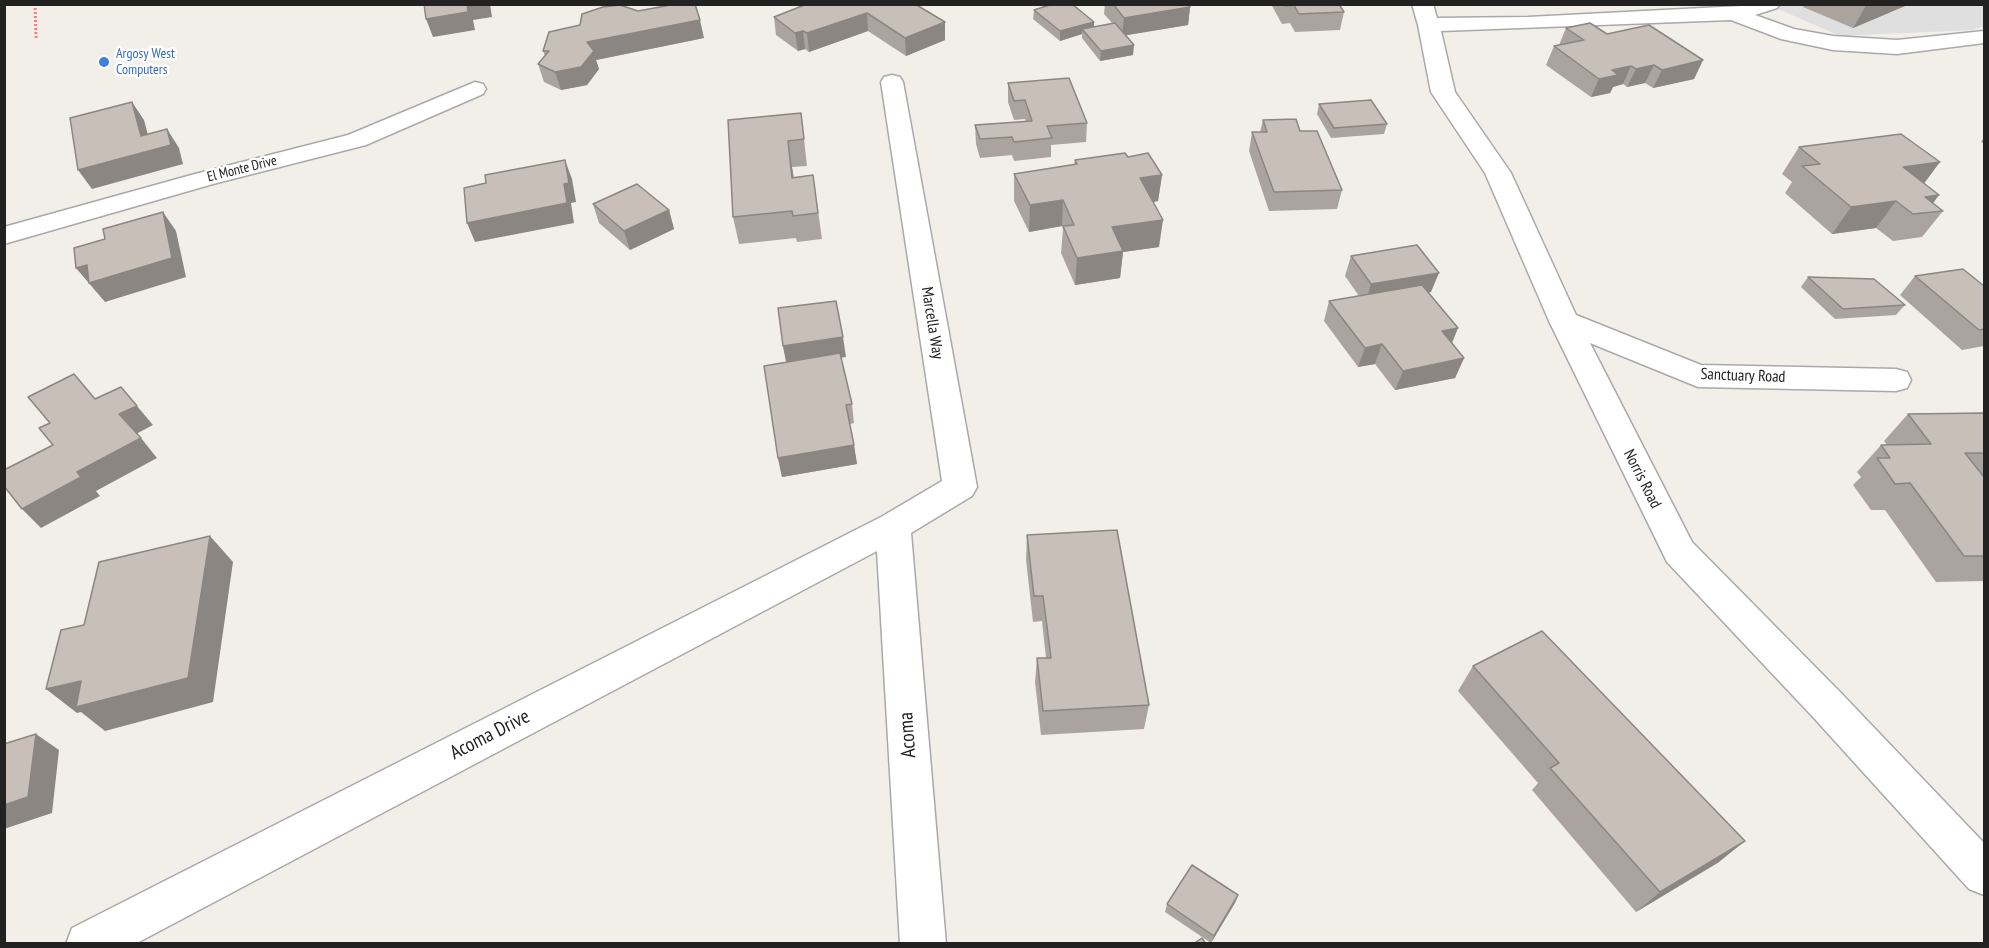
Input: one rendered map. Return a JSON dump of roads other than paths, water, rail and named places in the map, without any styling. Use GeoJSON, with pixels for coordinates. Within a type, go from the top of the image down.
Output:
{"type":"FeatureCollection","features":[{"type":"Feature","properties":{"kind":"street"},"geometry":{"type":"LineString","coordinates":[[1426,15],[1528,23],[1733,14],[1770,4]]}},
{"type":"Feature","properties":{"kind":"street"},"geometry":{"type":"LineString","coordinates":[[1733,14],[1789,34],[1833,44],[1897,46],[1984,37]]}},
{"type":"Feature","properties":{"kind":"street","name":"Norris Road"},"geometry":{"type":"LineString","coordinates":[[1426,15],[1443,92],[1498,173],[1564,321],[1679,552],[1827,705],[1984,874]]}},
{"type":"Feature","properties":{"kind":"street","name":"Marcella Way"},"geometry":{"type":"LineString","coordinates":[[892,82],[960,487],[893,527]]}},
{"type":"Feature","properties":{"kind":"street","name":"El Monte Drive"},"geometry":{"type":"LineString","coordinates":[[4,236],[204,179],[357,140],[474,89]]}},
{"type":"Feature","properties":{"kind":"street","name":"Sanctuary Road"},"geometry":{"type":"LineString","coordinates":[[1564,321],[1698,376],[1896,380]]}},
{"type":"Feature","properties":{"kind":"street","name":"Acoma Drive"},"geometry":{"type":"LineString","coordinates":[[88,944],[893,527]]}},
{"type":"Feature","properties":{"kind":"street","name":"Acoma"},"geometry":{"type":"LineString","coordinates":[[893,527],[923,944]]}},
{"type":"Feature","properties":{"kind":"place","name":"Argosy West Computers"},"geometry":{"type":"Point","coordinates":[104,62]}}]}
